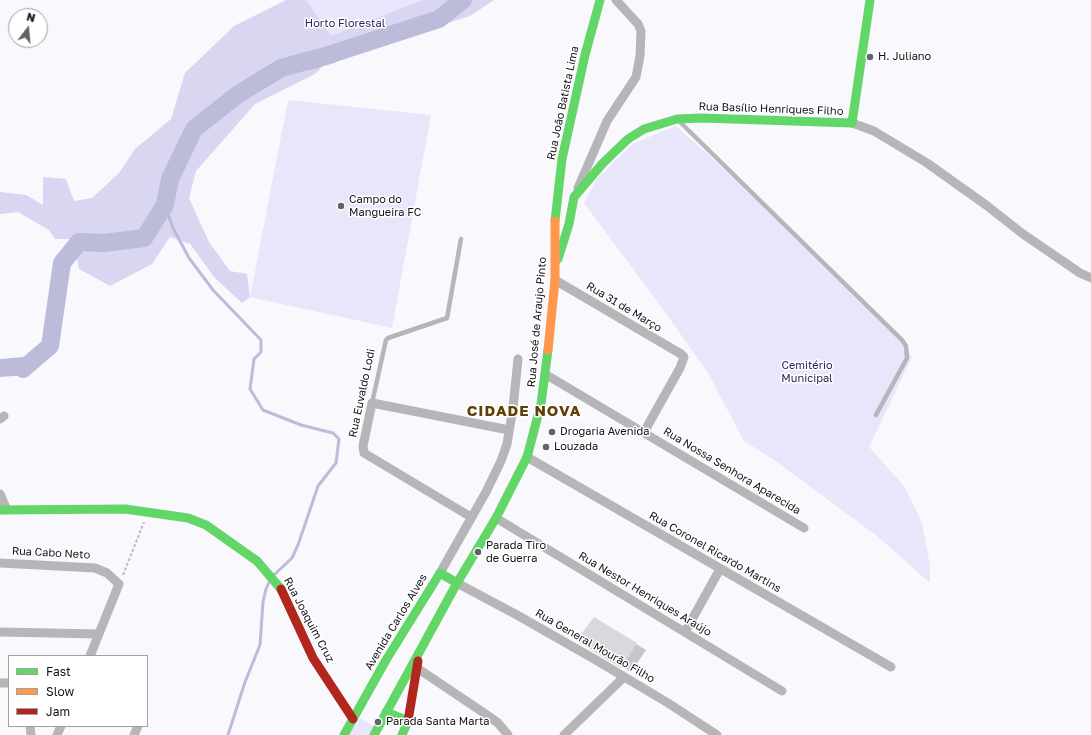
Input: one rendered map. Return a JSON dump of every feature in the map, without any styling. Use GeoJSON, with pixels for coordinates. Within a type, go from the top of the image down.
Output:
{"type":"FeatureCollection","features":[{"type":"Feature","properties":{"kind":"street","name":"Rua João Batista Lima"},"geometry":{"type":"LineString","coordinates":[[555,212],[562,159],[585,55],[600,0]]}},
{"type":"Feature","properties":{"kind":"street"},"geometry":{"type":"LineString","coordinates":[[574,196],[607,121],[636,77],[640,56],[641,31],[638,24],[616,0]]}},
{"type":"Feature","properties":{"kind":"street"},"geometry":{"type":"LineString","coordinates":[[852,123],[870,0]]}},
{"type":"Feature","properties":{"kind":"street","name":"Rua Basílio Henriques Filho"},"geometry":{"type":"LineString","coordinates":[[556,263],[567,231],[574,196],[589,178],[628,139],[644,129],[678,119],[730,118],[852,123],[874,131],[927,163],[1029,238],[1080,273],[1091,278]]}},
{"type":"Feature","properties":{"kind":"street","name":"Rua José de Araujo Pinto"},"geometry":{"type":"LineString","coordinates":[[458,583],[496,518],[527,457],[541,404],[555,280],[555,212]]}},
{"type":"Feature","properties":{"kind":"street","name":"Rua 31 de Março"},"geometry":{"type":"LineString","coordinates":[[555,280],[684,357],[680,368],[644,432]]}},
{"type":"Feature","properties":{"kind":"street","name":"Rua José de Araujo Pinto"},"geometry":{"type":"LineString","coordinates":[[440,573],[501,462],[509,430],[518,359]]}},
{"type":"Feature","properties":{"kind":"street","name":"Rua Nossa Senhora Aparecida"},"geometry":{"type":"LineString","coordinates":[[545,374],[804,528]]}},
{"type":"Feature","properties":{"kind":"street"},"geometry":{"type":"LineString","coordinates":[[372,404],[509,430]]}},
{"type":"Feature","properties":{"kind":"street","name":"Rua Euvaldo Lodi"},"geometry":{"type":"LineString","coordinates":[[372,404],[362,450],[366,456],[472,517]]}},
{"type":"Feature","properties":{"kind":"street","name":"Rua Coronel Ricardo Martins"},"geometry":{"type":"LineString","coordinates":[[527,457],[891,667]]}},
{"type":"Feature","properties":{"kind":"street"},"geometry":{"type":"LineString","coordinates":[[0,494],[4,510]]}},
{"type":"Feature","properties":{"kind":"street","name":"Rua Joaquim Cruz"},"geometry":{"type":"LineString","coordinates":[[4,510],[125,509],[188,518],[206,525],[248,554],[266,571],[280,588],[314,658],[353,719]]}},
{"type":"Feature","properties":{"kind":"street","name":"Rua Nestor Henriques Araújo"},"geometry":{"type":"LineString","coordinates":[[496,518],[782,691]]}},
{"type":"Feature","properties":{"kind":"street","name":"Rua Cabo Neto"},"geometry":{"type":"LineString","coordinates":[[0,563],[95,568],[107,573],[119,584]]}},
{"type":"Feature","properties":{"kind":"street"},"geometry":{"type":"LineString","coordinates":[[685,632],[720,569]]}},
{"type":"Feature","properties":{"kind":"street","name":"Avenida Carlos Alves"},"geometry":{"type":"LineString","coordinates":[[344,735],[440,573],[458,583]]}},
{"type":"Feature","properties":{"kind":"street"},"geometry":{"type":"LineString","coordinates":[[374,735],[458,583]]}},
{"type":"Feature","properties":{"kind":"street","name":"Rua General Mourão Filho"},"geometry":{"type":"LineString","coordinates":[[458,583],[517,614],[624,677],[717,735]]}},
{"type":"Feature","properties":{"kind":"street"},"geometry":{"type":"LineString","coordinates":[[90,655],[119,584]]}},
{"type":"Feature","properties":{"kind":"street"},"geometry":{"type":"LineString","coordinates":[[0,632],[99,634]]}},
{"type":"Feature","properties":{"kind":"street"},"geometry":{"type":"LineString","coordinates":[[402,735],[408,721],[420,652]]}},
{"type":"Feature","properties":{"kind":"street"},"geometry":{"type":"LineString","coordinates":[[417,668],[498,723],[508,735]]}},
{"type":"Feature","properties":{"kind":"street"},"geometry":{"type":"LineString","coordinates":[[564,735],[624,677]]}},
{"type":"Feature","properties":{"kind":"street"},"geometry":{"type":"LineString","coordinates":[[386,712],[408,721]]}},
{"type":"Feature","properties":{"kind":"lane"},"geometry":{"type":"LineString","coordinates":[[678,119],[902,340],[906,346],[907,358],[876,415]]}},
{"type":"Feature","properties":{"kind":"lane","name":"Rua Euvaldo Lodi"},"geometry":{"type":"LineString","coordinates":[[372,404],[384,345],[388,338],[447,318],[461,239]]}},
{"type":"Feature","properties":{"kind":"path"},"geometry":{"type":"LineString","coordinates":[[119,584],[149,512]]}},
{"type":"Feature","properties":{"kind":"green space","name":"Horto Florestal"},"geometry":{"type":"Polygon","coordinates":[[[287,0],[463,0],[333,54],[287,0]]]}},
{"type":"Feature","properties":{"kind":"green space","name":"Campo do Mangueira FC"},"geometry":{"type":"Polygon","coordinates":[[[288,100],[431,115],[392,328],[250,297],[288,100]]]}},
{"type":"Feature","properties":{"kind":"green space","name":"Cemitério Municipal"},"geometry":{"type":"Polygon","coordinates":[[[676,126],[751,193],[903,341],[912,357],[869,447],[904,486],[922,523],[930,566],[930,583],[877,536],[777,462],[744,441],[708,373],[657,301],[584,203],[596,180],[632,144],[676,126]]]}},
{"type":"Feature","properties":{"kind":"green space"},"geometry":{"type":"Polygon","coordinates":[[[360,718],[374,726],[370,735],[349,735],[360,718]]]}},
{"type":"Feature","properties":{"kind":"shaded area"},"geometry":{"type":"Polygon","coordinates":[[[286,0],[306,0],[331,36],[423,0],[494,0],[470,16],[328,61],[315,74],[255,104],[196,171],[189,198],[209,242],[230,271],[247,274],[250,297],[242,303],[214,277],[190,244],[170,237],[152,264],[110,286],[79,269],[73,239],[55,239],[49,230],[18,212],[0,214],[0,192],[26,195],[43,205],[43,177],[66,179],[74,201],[92,198],[119,173],[135,149],[171,119],[185,73],[234,26],[286,0]]]}},
{"type":"Feature","properties":{"kind":"building"},"geometry":{"type":"Polygon","coordinates":[[[594,617],[637,643],[621,668],[576,641],[594,617]]]}},
{"type":"Feature","properties":{"kind":"waterway"},"geometry":{"type":"LineString","coordinates":[[0,368],[24,366],[23,369],[50,346],[62,263],[79,242],[104,243],[144,238],[165,205],[170,179],[194,129],[237,95],[281,68],[333,54],[310,61],[439,19],[463,0]]}},
{"type":"Feature","properties":{"kind":"waterway"},"geometry":{"type":"LineString","coordinates":[[165,205],[173,228],[189,258],[213,290],[261,340],[261,352],[254,359],[250,389],[263,410],[301,425],[333,433],[339,439],[336,463],[318,486],[298,545],[292,558],[274,575]]}},
{"type":"Feature","properties":{"kind":"waterway"},"geometry":{"type":"LineString","coordinates":[[228,735],[245,682],[260,645],[263,602],[270,580]]}},
{"type":"Feature","properties":{"kind":"traffic: fast"},"geometry":{"type":"LineString","coordinates":[[555,221],[562,159],[585,55],[600,0]]}},
{"type":"Feature","properties":{"kind":"traffic: fast"},"geometry":{"type":"LineString","coordinates":[[558,259],[569,224],[574,197],[603,163],[628,139],[644,129],[677,119],[702,118],[852,123],[870,0]]}},
{"type":"Feature","properties":{"kind":"traffic: fast"},"geometry":{"type":"LineString","coordinates":[[374,735],[457,583],[496,518],[527,457],[541,404],[548,350]]}},
{"type":"Feature","properties":{"kind":"traffic: fast"},"geometry":{"type":"LineString","coordinates":[[0,510],[125,509],[188,518],[206,525],[257,561],[281,589]]}},
{"type":"Feature","properties":{"kind":"traffic: fast"},"geometry":{"type":"LineString","coordinates":[[344,735],[386,660],[440,573],[457,583]]}},
{"type":"Feature","properties":{"kind":"traffic: fast"},"geometry":{"type":"LineString","coordinates":[[386,712],[408,721],[402,735]]}},
{"type":"Feature","properties":{"kind":"traffic: slow"},"geometry":{"type":"LineString","coordinates":[[548,350],[555,280],[555,221]]}},
{"type":"Feature","properties":{"kind":"traffic: jam"},"geometry":{"type":"LineString","coordinates":[[281,589],[313,658],[353,719]]}},
{"type":"Feature","properties":{"kind":"traffic: jam"},"geometry":{"type":"LineString","coordinates":[[408,721],[418,661]]}},
{"type":"Feature","properties":{"kind":"place","name":"H. Juliano"},"geometry":{"type":"Point","coordinates":[870,57]}},
{"type":"Feature","properties":{"kind":"place","name":"Campo do Mangueira FC"},"geometry":{"type":"Point","coordinates":[341,206]}},
{"type":"Feature","properties":{"kind":"place","name":"Drogaria Avenida"},"geometry":{"type":"Point","coordinates":[552,432]}},
{"type":"Feature","properties":{"kind":"place","name":"Louzada"},"geometry":{"type":"Point","coordinates":[546,447]}},
{"type":"Feature","properties":{"kind":"place","name":"Parada Tiro de Guerra"},"geometry":{"type":"Point","coordinates":[478,552]}},
{"type":"Feature","properties":{"kind":"place","name":"Parada Santa Marta"},"geometry":{"type":"Point","coordinates":[378,722]}},
{"type":"Feature","properties":{"kind":"district","name":"CIDADE NOVA"},"geometry":{"type":"Point","coordinates":[524,411]}}]}
